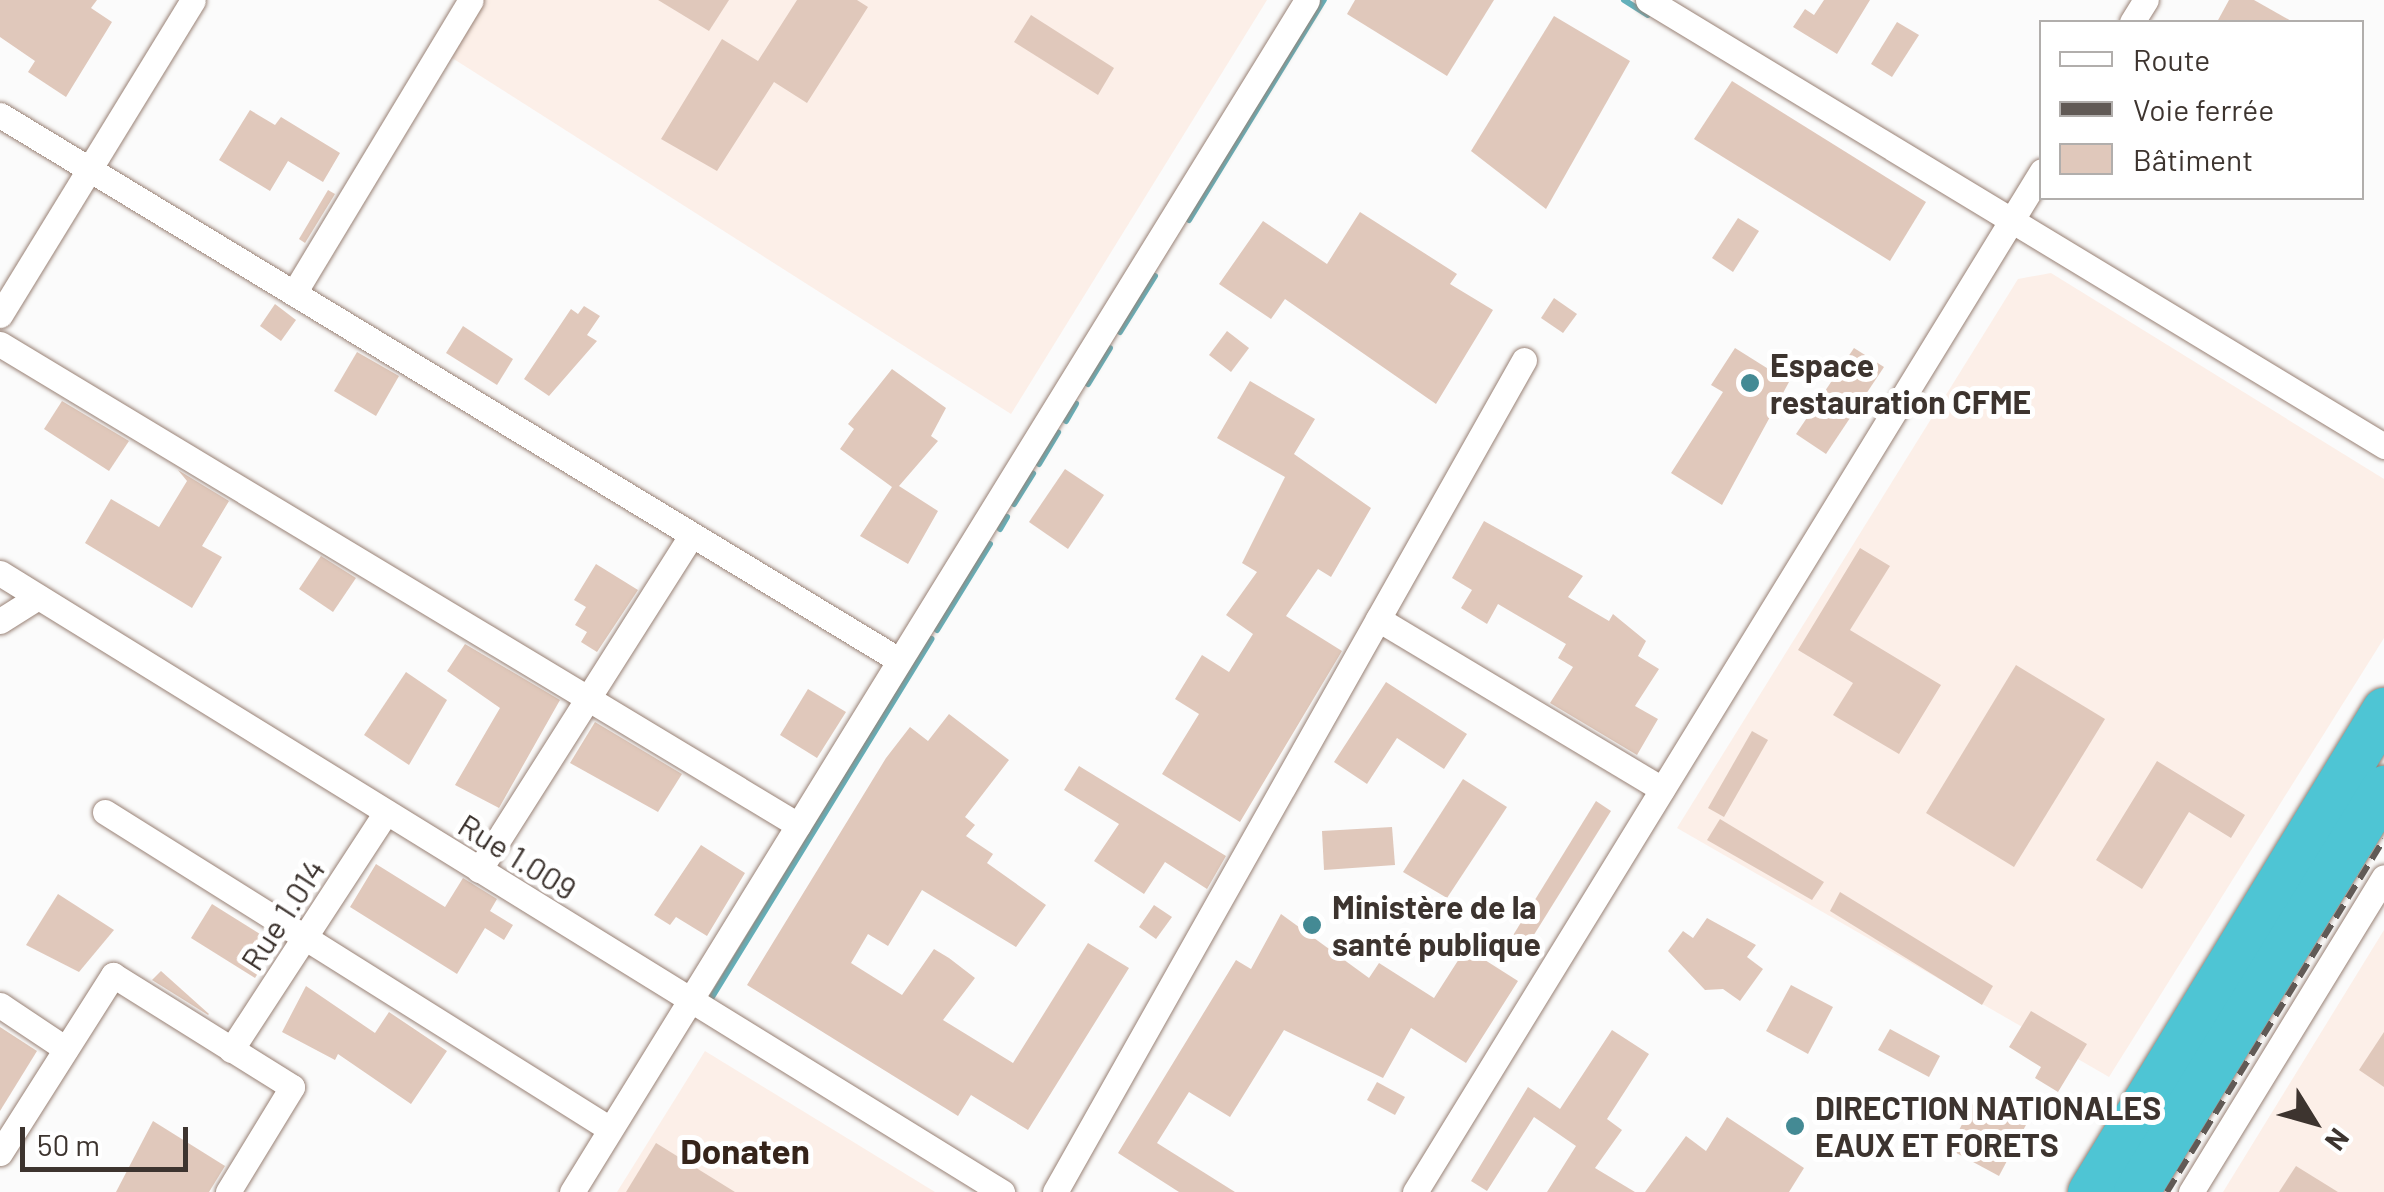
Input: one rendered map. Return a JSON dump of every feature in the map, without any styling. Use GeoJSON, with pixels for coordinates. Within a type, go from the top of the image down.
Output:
{"type":"FeatureCollection","features":[{"type":"Feature","properties":{"kind":"highway"},"geometry":{"type":"LineString","coordinates":[[2090,1192],[2384,710]]}},
{"type":"Feature","properties":{"kind":"highway"},"geometry":{"type":"LineString","coordinates":[[2136,1192],[2384,788]]}},
{"type":"Feature","properties":{"kind":"street"},"geometry":{"type":"LineString","coordinates":[[0,315],[193,0]]}},
{"type":"Feature","properties":{"kind":"street"},"geometry":{"type":"LineString","coordinates":[[294,293],[471,0]]}},
{"type":"Feature","properties":{"kind":"street"},"geometry":{"type":"LineString","coordinates":[[572,1192],[1306,0]]}},
{"type":"Feature","properties":{"kind":"street"},"geometry":{"type":"LineString","coordinates":[[1648,0],[2384,446]]}},
{"type":"Feature","properties":{"kind":"street"},"geometry":{"type":"LineString","coordinates":[[0,115],[900,660]]}},
{"type":"Feature","properties":{"kind":"street"},"geometry":{"type":"LineString","coordinates":[[1415,1192],[2039,176]]}},
{"type":"Feature","properties":{"kind":"street"},"geometry":{"type":"LineString","coordinates":[[0,344],[798,825]]}},
{"type":"Feature","properties":{"kind":"street"},"geometry":{"type":"LineString","coordinates":[[1055,1192],[1524,360]]}},
{"type":"Feature","properties":{"kind":"street"},"geometry":{"type":"LineString","coordinates":[[479,870],[692,535]]}},
{"type":"Feature","properties":{"kind":"street","name":"Rue 1.009"},"geometry":{"type":"LineString","coordinates":[[0,573],[1002,1192]]}},
{"type":"Feature","properties":{"kind":"street"},"geometry":{"type":"LineString","coordinates":[[0,621],[38,597]]}},
{"type":"Feature","properties":{"kind":"street"},"geometry":{"type":"LineString","coordinates":[[1378,620],[1662,789]]}},
{"type":"Feature","properties":{"kind":"street"},"geometry":{"type":"LineString","coordinates":[[105,812],[610,1129]]}},
{"type":"Feature","properties":{"kind":"street","name":"Rue 1.014"},"geometry":{"type":"LineString","coordinates":[[231,1050],[306,941],[386,812]]}},
{"type":"Feature","properties":{"kind":"street"},"geometry":{"type":"LineString","coordinates":[[2191,1192],[2384,877]]}},
{"type":"Feature","properties":{"kind":"street"},"geometry":{"type":"LineString","coordinates":[[0,1153],[113,975],[292,1087],[228,1192]]}},
{"type":"Feature","properties":{"kind":"street"},"geometry":{"type":"LineString","coordinates":[[0,1006],[66,1050]]}},
{"type":"Feature","properties":{"kind":"shaded area"},"geometry":{"type":"Polygon","coordinates":[[[483,0],[1267,0],[1011,414],[449,56],[483,0]]]}},
{"type":"Feature","properties":{"kind":"shaded area"},"geometry":{"type":"Polygon","coordinates":[[[2051,273],[2384,479],[2384,638],[2109,1077],[1677,828],[2018,279],[2051,273]]]}},
{"type":"Feature","properties":{"kind":"shaded area"},"geometry":{"type":"Polygon","coordinates":[[[2384,930],[2384,1192],[2223,1192],[2384,930]]]}},
{"type":"Feature","properties":{"kind":"shaded area"},"geometry":{"type":"Polygon","coordinates":[[[705,1051],[935,1192],[617,1192],[705,1051]]]}},
{"type":"Feature","properties":{"kind":"building"},"geometry":{"type":"Polygon","coordinates":[[[0,0],[97,0],[91,8],[112,22],[66,97],[28,72],[35,61],[0,37],[0,0]]]}},
{"type":"Feature","properties":{"kind":"building"},"geometry":{"type":"Polygon","coordinates":[[[658,0],[729,0],[709,31],[658,0]]]}},
{"type":"Feature","properties":{"kind":"building"},"geometry":{"type":"Polygon","coordinates":[[[797,0],[857,0],[868,7],[807,103],[774,82],[717,171],[661,139],[722,39],[758,61],[797,0]]]}},
{"type":"Feature","properties":{"kind":"building"},"geometry":{"type":"Polygon","coordinates":[[[1355,0],[1494,0],[1447,76],[1347,14],[1355,0]]]}},
{"type":"Feature","properties":{"kind":"building"},"geometry":{"type":"Polygon","coordinates":[[[1824,0],[1870,0],[1837,54],[1793,27],[1805,9],[1814,15],[1824,0]]]}},
{"type":"Feature","properties":{"kind":"building"},"geometry":{"type":"Polygon","coordinates":[[[2229,0],[2254,0],[2289,20],[2218,20],[2229,0]]]}},
{"type":"Feature","properties":{"kind":"building"},"geometry":{"type":"Polygon","coordinates":[[[1031,15],[1114,68],[1098,95],[1014,42],[1031,15]]]}},
{"type":"Feature","properties":{"kind":"building"},"geometry":{"type":"Polygon","coordinates":[[[1554,16],[1630,61],[1546,209],[1471,151],[1554,16]]]}},
{"type":"Feature","properties":{"kind":"building"},"geometry":{"type":"Polygon","coordinates":[[[1897,22],[1919,35],[1892,77],[1871,64],[1897,22]]]}},
{"type":"Feature","properties":{"kind":"building"},"geometry":{"type":"Polygon","coordinates":[[[1732,81],[1926,202],[1890,261],[1694,139],[1732,81]]]}},
{"type":"Feature","properties":{"kind":"building"},"geometry":{"type":"Polygon","coordinates":[[[250,110],[275,125],[281,117],[340,153],[323,182],[288,161],[270,191],[219,160],[250,110]]]}},
{"type":"Feature","properties":{"kind":"building"},"geometry":{"type":"Polygon","coordinates":[[[328,190],[335,194],[305,243],[299,239],[328,190]]]}},
{"type":"Feature","properties":{"kind":"building"},"geometry":{"type":"Polygon","coordinates":[[[1360,212],[1457,274],[1450,284],[1493,310],[1436,404],[1285,299],[1271,319],[1219,284],[1263,221],[1327,264],[1360,212]]]}},
{"type":"Feature","properties":{"kind":"building"},"geometry":{"type":"Polygon","coordinates":[[[1738,218],[1759,231],[1733,272],[1712,258],[1738,218]]]}},
{"type":"Feature","properties":{"kind":"building"},"geometry":{"type":"Polygon","coordinates":[[[1554,298],[1577,314],[1563,333],[1541,318],[1554,298]]]}},
{"type":"Feature","properties":{"kind":"building"},"geometry":{"type":"Polygon","coordinates":[[[275,304],[296,320],[281,341],[260,326],[275,304]]]}},
{"type":"Feature","properties":{"kind":"building"},"geometry":{"type":"Polygon","coordinates":[[[584,306],[600,316],[587,335],[597,341],[549,396],[524,379],[571,309],[578,314],[584,306]]]}},
{"type":"Feature","properties":{"kind":"building"},"geometry":{"type":"Polygon","coordinates":[[[463,326],[513,359],[497,385],[446,353],[463,326]]]}},
{"type":"Feature","properties":{"kind":"building"},"geometry":{"type":"Polygon","coordinates":[[[1227,331],[1249,348],[1231,372],[1209,355],[1227,331]]]}},
{"type":"Feature","properties":{"kind":"building"},"geometry":{"type":"Polygon","coordinates":[[[1735,348],[1789,382],[1722,505],[1671,473],[1723,392],[1711,385],[1735,348]]]}},
{"type":"Feature","properties":{"kind":"building"},"geometry":{"type":"Polygon","coordinates":[[[1854,348],[1884,367],[1826,454],[1796,434],[1854,348]]]}},
{"type":"Feature","properties":{"kind":"building"},"geometry":{"type":"Polygon","coordinates":[[[357,352],[399,376],[376,416],[334,391],[357,352]]]}},
{"type":"Feature","properties":{"kind":"building"},"geometry":{"type":"Polygon","coordinates":[[[892,369],[946,408],[931,436],[938,441],[899,486],[938,511],[908,564],[860,536],[892,487],[840,449],[854,429],[848,424],[892,369]]]}},
{"type":"Feature","properties":{"kind":"building"},"geometry":{"type":"Polygon","coordinates":[[[1250,381],[1315,419],[1294,454],[1371,508],[1331,577],[1318,569],[1286,616],[1342,651],[1240,822],[1162,774],[1199,714],[1175,699],[1202,655],[1229,672],[1253,634],[1226,615],[1257,572],[1242,563],[1285,477],[1217,438],[1250,381]]]}},
{"type":"Feature","properties":{"kind":"building"},"geometry":{"type":"Polygon","coordinates":[[[62,401],[129,441],[109,471],[44,429],[62,401]]]}},
{"type":"Feature","properties":{"kind":"building"},"geometry":{"type":"Polygon","coordinates":[[[1065,469],[1104,495],[1068,549],[1029,522],[1065,469]]]}},
{"type":"Feature","properties":{"kind":"building"},"geometry":{"type":"Polygon","coordinates":[[[178,470],[229,501],[202,546],[222,557],[192,608],[85,543],[111,499],[159,527],[187,481],[178,470]]]}},
{"type":"Feature","properties":{"kind":"building"},"geometry":{"type":"Polygon","coordinates":[[[1484,521],[1583,576],[1568,597],[1609,621],[1613,614],[1646,641],[1638,656],[1659,669],[1635,706],[1658,719],[1637,755],[1550,703],[1573,667],[1558,658],[1566,644],[1498,604],[1487,624],[1461,608],[1472,590],[1452,578],[1484,521]]]}},
{"type":"Feature","properties":{"kind":"building"},"geometry":{"type":"Polygon","coordinates":[[[1860,548],[1890,566],[1850,630],[1941,685],[1899,754],[1833,715],[1853,683],[1798,650],[1860,548]]]}},
{"type":"Feature","properties":{"kind":"building"},"geometry":{"type":"Polygon","coordinates":[[[321,556],[356,578],[333,612],[299,589],[321,556]]]}},
{"type":"Feature","properties":{"kind":"building"},"geometry":{"type":"Polygon","coordinates":[[[596,564],[638,590],[597,652],[581,642],[587,632],[575,625],[586,607],[574,600],[596,564]]]}},
{"type":"Feature","properties":{"kind":"building"},"geometry":{"type":"Polygon","coordinates":[[[465,644],[560,700],[499,808],[455,785],[500,708],[447,671],[465,644]]]}},
{"type":"Feature","properties":{"kind":"building"},"geometry":{"type":"Polygon","coordinates":[[[2016,665],[2105,719],[2014,867],[1926,813],[2016,665]]]}},
{"type":"Feature","properties":{"kind":"building"},"geometry":{"type":"Polygon","coordinates":[[[406,672],[447,700],[409,765],[364,735],[406,672]]]}},
{"type":"Feature","properties":{"kind":"building"},"geometry":{"type":"Polygon","coordinates":[[[1386,682],[1467,734],[1444,769],[1397,738],[1367,784],[1334,762],[1386,682]]]}},
{"type":"Feature","properties":{"kind":"building"},"geometry":{"type":"Polygon","coordinates":[[[808,689],[846,712],[817,758],[780,735],[808,689]]]}},
{"type":"Feature","properties":{"kind":"building"},"geometry":{"type":"Polygon","coordinates":[[[949,714],[1009,760],[965,817],[975,825],[966,836],[993,854],[987,863],[1046,905],[1016,947],[922,890],[888,946],[868,934],[851,963],[902,995],[934,949],[949,958],[975,978],[943,1020],[1013,1063],[1088,943],[1129,968],[1028,1130],[971,1095],[958,1116],[747,985],[886,758],[910,727],[928,741],[949,714]]]}},
{"type":"Feature","properties":{"kind":"building"},"geometry":{"type":"Polygon","coordinates":[[[595,722],[682,774],[658,812],[570,763],[595,722]]]}},
{"type":"Feature","properties":{"kind":"building"},"geometry":{"type":"Polygon","coordinates":[[[1752,731],[1768,740],[1724,817],[1708,808],[1752,731]]]}},
{"type":"Feature","properties":{"kind":"building"},"geometry":{"type":"Polygon","coordinates":[[[2157,761],[2245,815],[2231,838],[2189,812],[2142,889],[2096,860],[2157,761]]]}},
{"type":"Feature","properties":{"kind":"building"},"geometry":{"type":"Polygon","coordinates":[[[1079,766],[1226,856],[1207,889],[1165,862],[1144,894],[1094,861],[1119,824],[1064,790],[1079,766]]]}},
{"type":"Feature","properties":{"kind":"building"},"geometry":{"type":"Polygon","coordinates":[[[1463,779],[1507,807],[1447,898],[1403,872],[1463,779]]]}},
{"type":"Feature","properties":{"kind":"building"},"geometry":{"type":"Polygon","coordinates":[[[1596,801],[1611,811],[1527,946],[1512,937],[1596,801]]]}},
{"type":"Feature","properties":{"kind":"building"},"geometry":{"type":"Polygon","coordinates":[[[1720,819],[1824,882],[1812,900],[1707,840],[1720,819]]]}},
{"type":"Feature","properties":{"kind":"building"},"geometry":{"type":"Polygon","coordinates":[[[1392,827],[1395,865],[1324,870],[1322,831],[1392,827]]]}},
{"type":"Feature","properties":{"kind":"building"},"geometry":{"type":"Polygon","coordinates":[[[701,845],[745,873],[707,936],[676,917],[670,925],[654,915],[701,845]]]}},
{"type":"Feature","properties":{"kind":"building"},"geometry":{"type":"Polygon","coordinates":[[[376,864],[445,907],[463,878],[497,899],[490,911],[513,925],[504,940],[485,928],[457,974],[350,907],[376,864]]]}},
{"type":"Feature","properties":{"kind":"building"},"geometry":{"type":"Polygon","coordinates":[[[1840,892],[1993,986],[1982,1005],[1830,911],[1840,892]]]}},
{"type":"Feature","properties":{"kind":"building"},"geometry":{"type":"Polygon","coordinates":[[[58,894],[114,930],[79,972],[26,945],[58,894]]]}},
{"type":"Feature","properties":{"kind":"building"},"geometry":{"type":"Polygon","coordinates":[[[212,904],[276,944],[255,978],[191,938],[212,904]]]}},
{"type":"Feature","properties":{"kind":"building"},"geometry":{"type":"Polygon","coordinates":[[[1154,905],[1172,917],[1156,939],[1139,927],[1154,905]]]}},
{"type":"Feature","properties":{"kind":"building"},"geometry":{"type":"Polygon","coordinates":[[[1281,914],[1369,978],[1379,963],[1434,998],[1466,948],[1518,981],[1466,1063],[1411,1028],[1383,1078],[1284,1030],[1230,1117],[1189,1092],[1157,1143],[1235,1192],[1179,1192],[1118,1153],[1236,960],[1251,969],[1281,914]]]}},
{"type":"Feature","properties":{"kind":"building"},"geometry":{"type":"Polygon","coordinates":[[[1707,918],[1756,945],[1747,957],[1763,969],[1740,1001],[1723,989],[1705,990],[1668,951],[1683,931],[1693,938],[1707,918]]]}},
{"type":"Feature","properties":{"kind":"building"},"geometry":{"type":"Polygon","coordinates":[[[161,971],[209,1014],[152,980],[161,971]]]}},
{"type":"Feature","properties":{"kind":"building"},"geometry":{"type":"Polygon","coordinates":[[[1791,985],[1833,1007],[1808,1054],[1766,1031],[1791,985]]]}},
{"type":"Feature","properties":{"kind":"building"},"geometry":{"type":"Polygon","coordinates":[[[306,986],[375,1033],[389,1012],[447,1051],[411,1104],[338,1054],[335,1060],[282,1032],[306,986]]]}},
{"type":"Feature","properties":{"kind":"building"},"geometry":{"type":"Polygon","coordinates":[[[2031,1011],[2087,1044],[2058,1092],[2035,1078],[2041,1067],[2009,1047],[2031,1011]]]}},
{"type":"Feature","properties":{"kind":"building"},"geometry":{"type":"Polygon","coordinates":[[[0,1027],[37,1051],[0,1111],[0,1027]]]}},
{"type":"Feature","properties":{"kind":"building"},"geometry":{"type":"Polygon","coordinates":[[[1890,1029],[1940,1056],[1929,1077],[1878,1050],[1890,1029]]]}},
{"type":"Feature","properties":{"kind":"building"},"geometry":{"type":"Polygon","coordinates":[[[1612,1030],[1649,1054],[1607,1119],[1622,1130],[1595,1168],[1635,1192],[1547,1192],[1576,1146],[1534,1117],[1487,1191],[1471,1181],[1528,1087],[1560,1109],[1612,1030]]]}},
{"type":"Feature","properties":{"kind":"building"},"geometry":{"type":"Polygon","coordinates":[[[2384,1032],[2384,1087],[2359,1070],[2384,1032]]]}},
{"type":"Feature","properties":{"kind":"building"},"geometry":{"type":"Polygon","coordinates":[[[1377,1082],[1405,1097],[1395,1115],[1367,1100],[1377,1082]]]}},
{"type":"Feature","properties":{"kind":"building"},"geometry":{"type":"Polygon","coordinates":[[[1977,1096],[2027,1123],[1999,1176],[1949,1149],[1977,1096]]]}},
{"type":"Feature","properties":{"kind":"building"},"geometry":{"type":"Polygon","coordinates":[[[1727,1117],[1804,1168],[1789,1192],[1645,1192],[1686,1136],[1706,1151],[1727,1117]]]}},
{"type":"Feature","properties":{"kind":"building"},"geometry":{"type":"Polygon","coordinates":[[[153,1121],[225,1166],[209,1192],[116,1192],[153,1121]]]}},
{"type":"Feature","properties":{"kind":"building"},"geometry":{"type":"Polygon","coordinates":[[[656,1143],[735,1192],[626,1192],[656,1143]]]}},
{"type":"Feature","properties":{"kind":"building"},"geometry":{"type":"Polygon","coordinates":[[[2296,1166],[2338,1192],[2279,1192],[2296,1166]]]}},
{"type":"Feature","properties":{"kind":"waterway"},"geometry":{"type":"LineString","coordinates":[[1189,220],[1324,0]]}},
{"type":"Feature","properties":{"kind":"waterway"},"geometry":{"type":"LineString","coordinates":[[1624,0],[1648,15]]}},
{"type":"Feature","properties":{"kind":"waterway"},"geometry":{"type":"LineString","coordinates":[[1120,332],[1155,276]]}},
{"type":"Feature","properties":{"kind":"waterway"},"geometry":{"type":"LineString","coordinates":[[1088,384],[1110,348]]}},
{"type":"Feature","properties":{"kind":"waterway"},"geometry":{"type":"LineString","coordinates":[[1066,421],[1076,404]]}},
{"type":"Feature","properties":{"kind":"waterway"},"geometry":{"type":"LineString","coordinates":[[1039,464],[1058,432]]}},
{"type":"Feature","properties":{"kind":"waterway"},"geometry":{"type":"LineString","coordinates":[[1014,504],[1033,474]]}},
{"type":"Feature","properties":{"kind":"waterway"},"geometry":{"type":"LineString","coordinates":[[1000,529],[1007,517]]}},
{"type":"Feature","properties":{"kind":"waterway"},"geometry":{"type":"LineString","coordinates":[[937,630],[990,544]]}},
{"type":"Feature","properties":{"kind":"waterway"},"geometry":{"type":"LineString","coordinates":[[712,997],[931,639]]}},
{"type":"Feature","properties":{"kind":"railway"},"geometry":{"type":"LineString","coordinates":[[2167,1192],[2384,839]]}},
{"type":"Feature","properties":{"kind":"place","name":"Espace restauration CFME"},"geometry":{"type":"Point","coordinates":[1750,383]}},
{"type":"Feature","properties":{"kind":"place","name":"Ministère de la santé publique"},"geometry":{"type":"Point","coordinates":[1312,925]}},
{"type":"Feature","properties":{"kind":"place","name":"DIRECTION NATIONALES EAUX ET FORETS"},"geometry":{"type":"Point","coordinates":[1795,1126]}},
{"type":"Feature","properties":{"kind":"district","name":"Donaten"},"geometry":{"type":"Point","coordinates":[745,1150]}}]}
